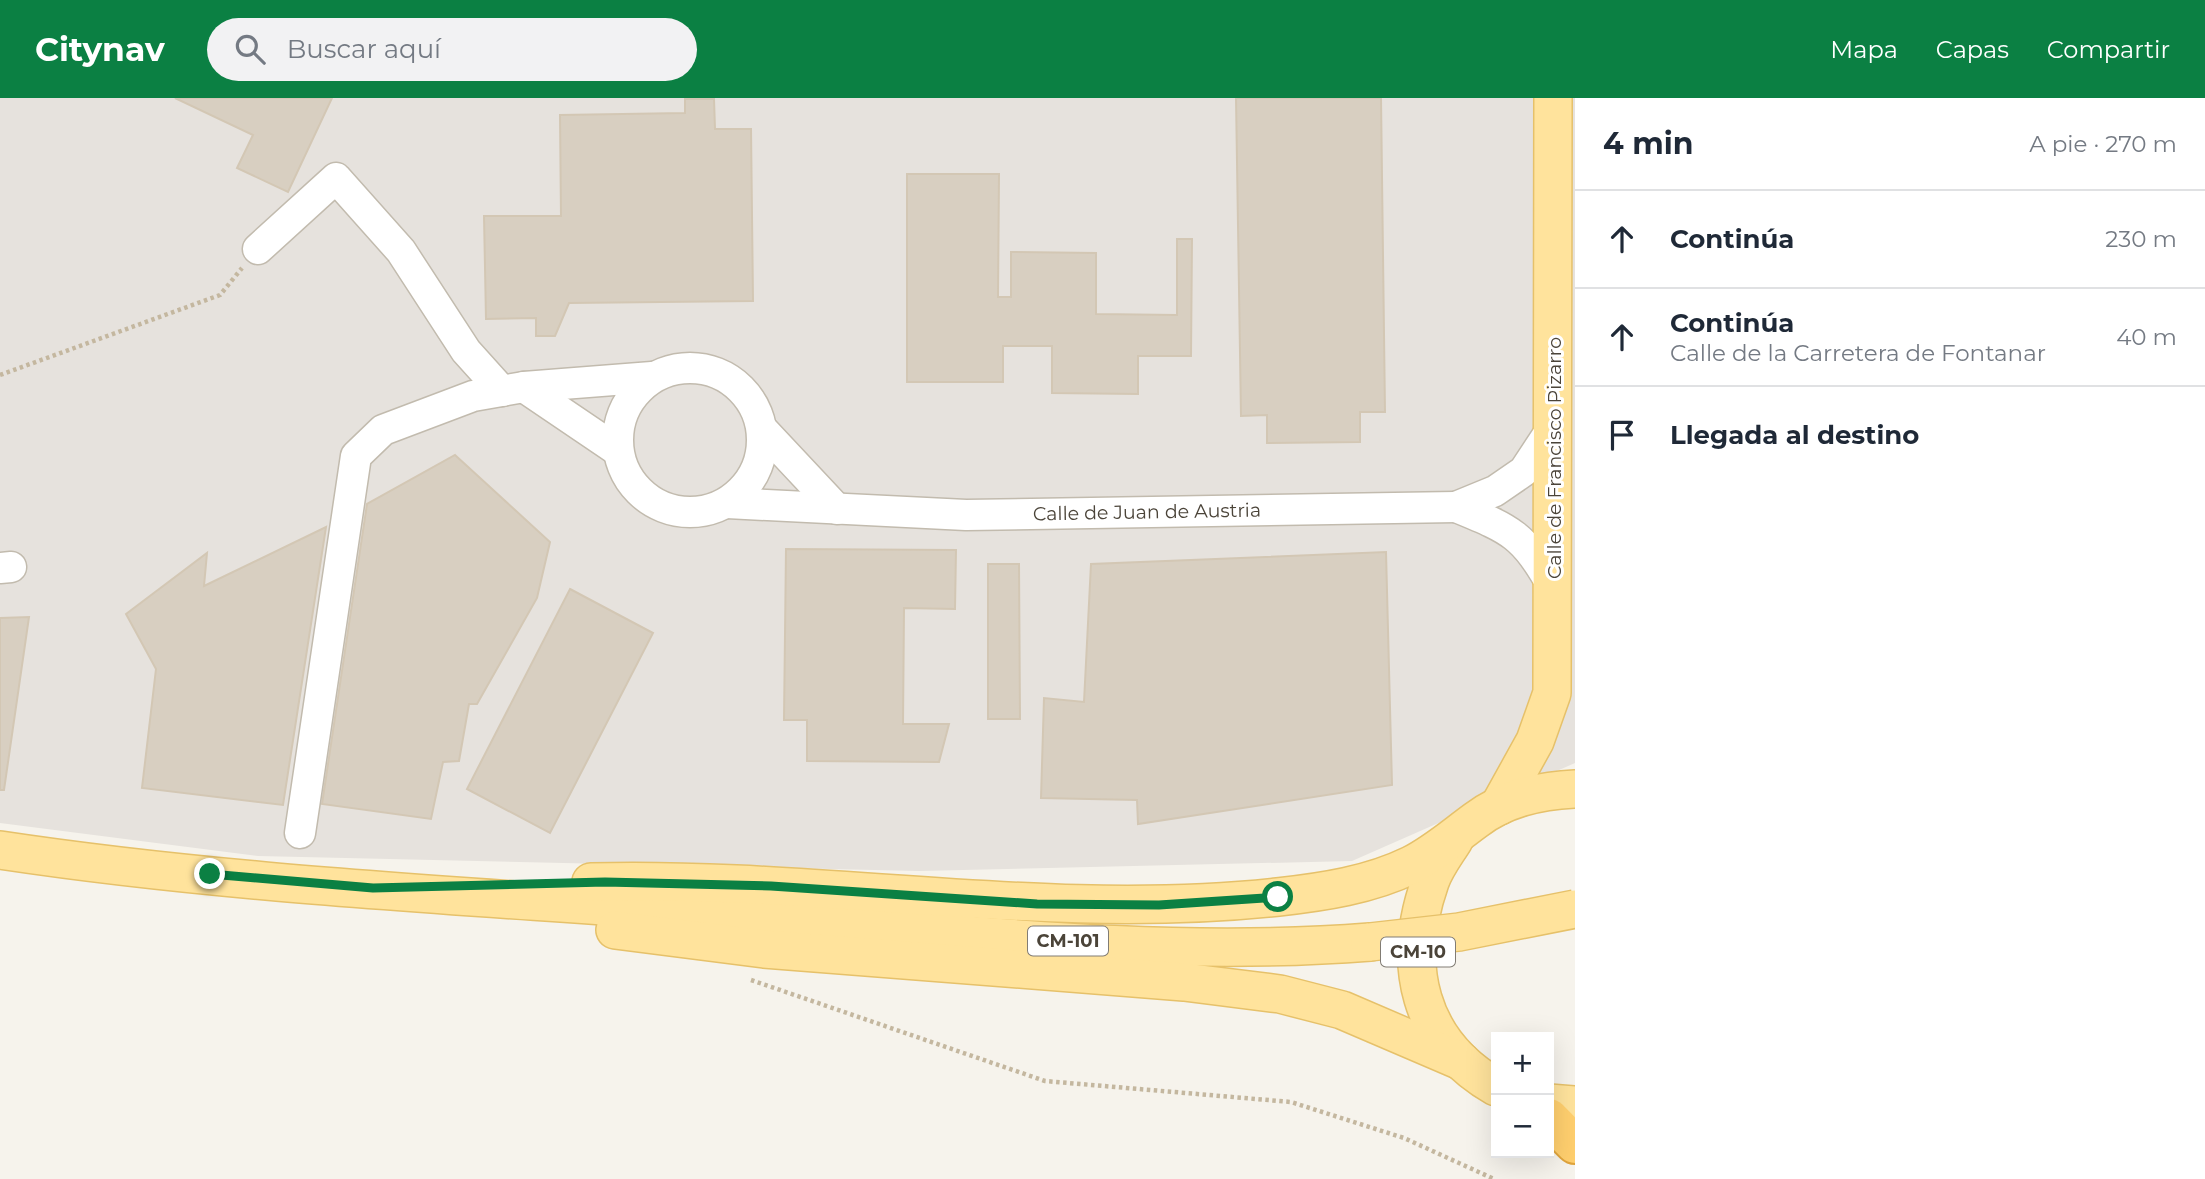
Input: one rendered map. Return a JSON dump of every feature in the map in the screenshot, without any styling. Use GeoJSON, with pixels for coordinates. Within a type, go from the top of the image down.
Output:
{"type":"FeatureCollection","features":[{"type":"Feature","properties":{"kind":"highway"},"geometry":{"type":"LineString","coordinates":[[1554,1123],[1575,1144]]}},
{"type":"Feature","properties":{"kind":"main road","name":"Calle de Francisco Pizarro"},"geometry":{"type":"LineString","coordinates":[[1499,806],[1535,741],[1552,693],[1555,424],[1553,98]]}},
{"type":"Feature","properties":{"kind":"main road","name":"CM-10"},"geometry":{"type":"LineString","coordinates":[[1491,1083],[1461,1061],[1444,1044],[1429,1022],[1420,990],[1418,956],[1419,922],[1430,880],[1455,839],[1475,820],[1499,806],[1539,791],[1575,789]]}},
{"type":"Feature","properties":{"kind":"main road"},"geometry":{"type":"LineString","coordinates":[[373,888],[619,882],[771,886],[1037,904],[1159,905],[1278,897],[1340,888],[1412,864],[1455,839]]}},
{"type":"Feature","properties":{"kind":"main road","name":"CM-101"},"geometry":{"type":"LineString","coordinates":[[0,850],[157,870],[1167,948],[1286,948],[1370,942],[1459,932],[1575,909]]}},
{"type":"Feature","properties":{"kind":"main road"},"geometry":{"type":"LineString","coordinates":[[373,888],[487,915],[764,949],[1184,982],[1280,994],[1342,1010],[1461,1061]]}},
{"type":"Feature","properties":{"kind":"main road"},"geometry":{"type":"LineString","coordinates":[[1554,1103],[1575,1105]]}},
{"type":"Feature","properties":{"kind":"street"},"geometry":{"type":"LineString","coordinates":[[258,249],[336,178],[401,251],[466,351],[513,389],[617,450]]}},
{"type":"Feature","properties":{"kind":"street"},"geometry":{"type":"LineString","coordinates":[[300,833],[356,456],[383,430],[473,396],[513,389],[652,377],[679,367],[708,369],[733,381],[752,402],[762,429],[837,509]]}},
{"type":"Feature","properties":{"kind":"street"},"geometry":{"type":"LineString","coordinates":[[652,377],[631,396],[619,422],[617,450],[627,477],[646,499],[671,511],[700,512],[727,503],[748,484],[760,458],[762,429]]}},
{"type":"Feature","properties":{"kind":"street"},"geometry":{"type":"LineString","coordinates":[[1456,507],[1495,491],[1524,471],[1555,424]]}},
{"type":"Feature","properties":{"kind":"street","name":"Calle de Juan de Austria"},"geometry":{"type":"LineString","coordinates":[[727,503],[965,514],[1456,507]]}},
{"type":"Feature","properties":{"kind":"street"},"geometry":{"type":"LineString","coordinates":[[1456,507],[1500,525],[1518,537],[1533,552],[1553,587]]}},
{"type":"Feature","properties":{"kind":"path"},"geometry":{"type":"LineString","coordinates":[[0,375],[220,295],[258,249]]}},
{"type":"Feature","properties":{"kind":"path"},"geometry":{"type":"LineString","coordinates":[[746,979],[1045,1081],[1291,1102],[1404,1138],[1494,1179]]}},
{"type":"Feature","properties":{"kind":"shaded area"},"geometry":{"type":"Polygon","coordinates":[[[0,98],[1575,98],[1575,763],[1352,861],[919,871],[258,856],[0,823],[0,98]]]}},
{"type":"Feature","properties":{"kind":"building"},"geometry":{"type":"Polygon","coordinates":[[[175,98],[332,98],[288,192],[237,168],[253,135],[175,98]]]}},
{"type":"Feature","properties":{"kind":"building"},"geometry":{"type":"Polygon","coordinates":[[[1236,98],[1381,98],[1385,412],[1360,412],[1360,442],[1267,443],[1267,415],[1241,416],[1236,98]]]}},
{"type":"Feature","properties":{"kind":"building"},"geometry":{"type":"Polygon","coordinates":[[[685,99],[714,99],[715,129],[751,129],[753,301],[569,303],[555,336],[536,336],[536,318],[486,319],[484,216],[561,216],[560,115],[685,113],[685,99]]]}},
{"type":"Feature","properties":{"kind":"building"},"geometry":{"type":"Polygon","coordinates":[[[907,174],[999,174],[998,297],[1011,297],[1011,252],[1096,253],[1096,314],[1177,315],[1177,239],[1192,239],[1191,356],[1138,356],[1138,394],[1052,393],[1052,346],[1003,346],[1003,382],[907,382],[907,174]]]}},
{"type":"Feature","properties":{"kind":"building"},"geometry":{"type":"Polygon","coordinates":[[[455,455],[550,542],[537,598],[477,704],[469,704],[459,761],[443,762],[431,819],[322,804],[367,504],[455,455]]]}},
{"type":"Feature","properties":{"kind":"building"},"geometry":{"type":"Polygon","coordinates":[[[326,527],[283,805],[142,788],[156,669],[126,614],[207,553],[204,586],[326,527]]]}},
{"type":"Feature","properties":{"kind":"building"},"geometry":{"type":"Polygon","coordinates":[[[786,549],[956,550],[955,609],[904,608],[903,724],[949,724],[939,762],[807,761],[807,720],[784,720],[786,549]]]}},
{"type":"Feature","properties":{"kind":"building"},"geometry":{"type":"Polygon","coordinates":[[[1386,552],[1392,785],[1138,824],[1137,800],[1041,798],[1044,698],[1084,702],[1091,564],[1386,552]]]}},
{"type":"Feature","properties":{"kind":"building"},"geometry":{"type":"Polygon","coordinates":[[[988,564],[1019,564],[1020,719],[988,719],[988,564]]]}},
{"type":"Feature","properties":{"kind":"building"},"geometry":{"type":"Polygon","coordinates":[[[570,589],[653,633],[550,833],[467,789],[570,589]]]}},
{"type":"Feature","properties":{"kind":"building"},"geometry":{"type":"Polygon","coordinates":[[[29,617],[4,790],[0,790],[0,618],[29,617]]]}},
{"type":"Feature","properties":{"kind":"route"},"geometry":{"type":"LineString","coordinates":[[210,874],[373,888],[605,882],[771,886],[1037,904],[1159,905],[1278,897]]}}]}
